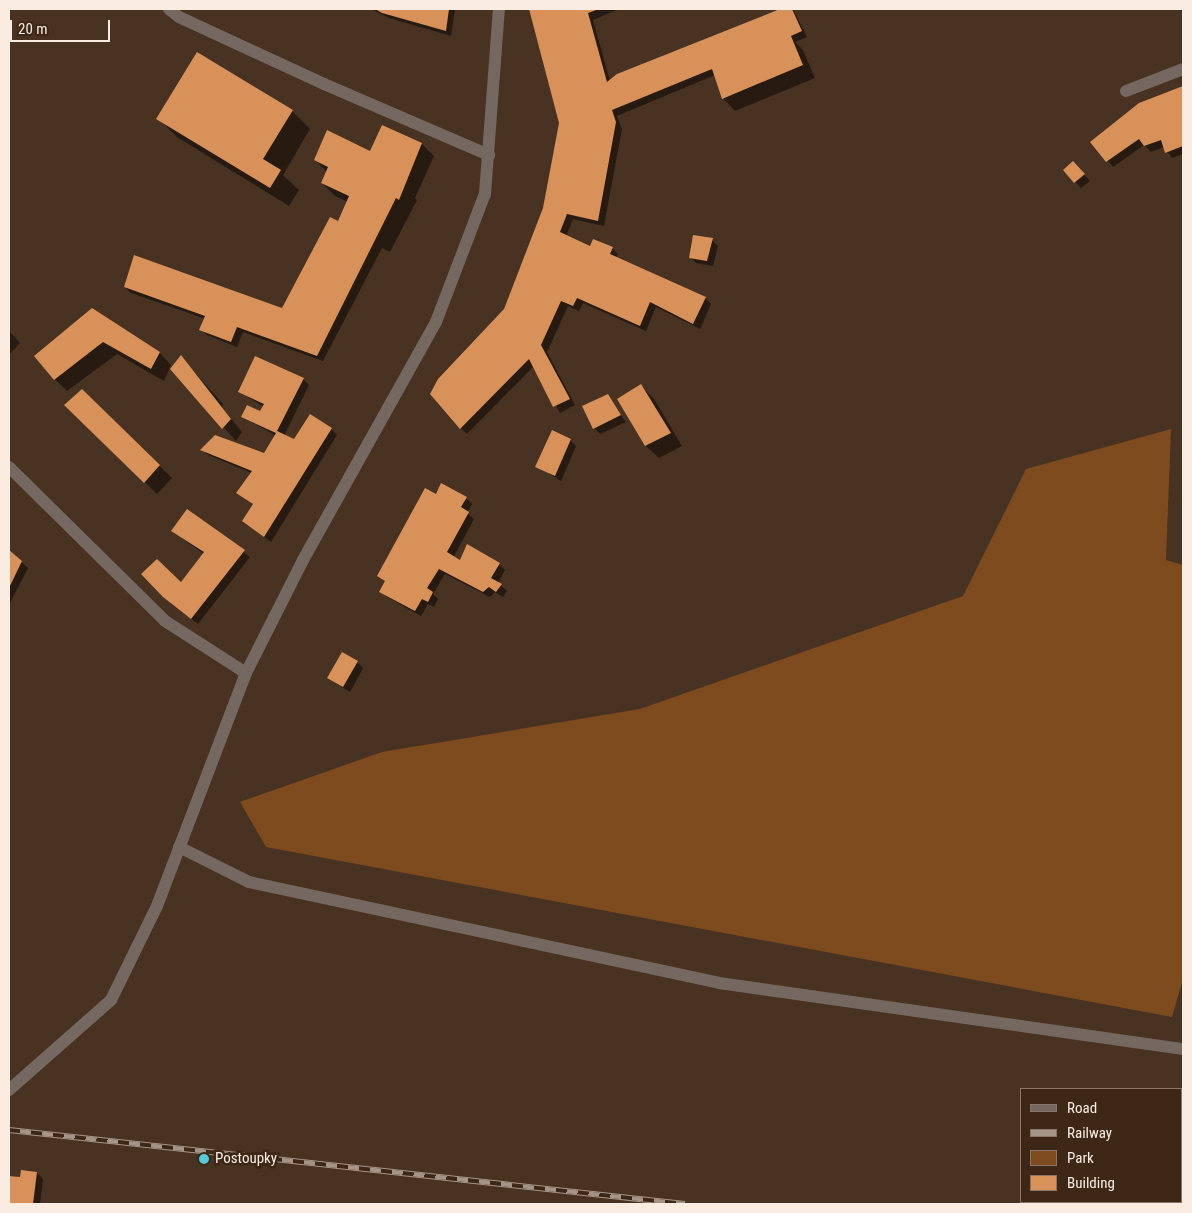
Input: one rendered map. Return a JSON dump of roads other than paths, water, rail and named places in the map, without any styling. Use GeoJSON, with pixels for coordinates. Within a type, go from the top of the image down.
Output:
{"type":"FeatureCollection","features":[{"type":"Feature","properties":{"kind":"street"},"geometry":{"type":"LineString","coordinates":[[169,9],[179,17],[324,84],[488,156]]}},
{"type":"Feature","properties":{"kind":"street"},"geometry":{"type":"LineString","coordinates":[[9,1090],[111,1000],[157,906],[246,673],[303,560],[436,322],[485,194],[499,9]]}},
{"type":"Feature","properties":{"kind":"street"},"geometry":{"type":"LineString","coordinates":[[1126,91],[1183,69]]}},
{"type":"Feature","properties":{"kind":"street"},"geometry":{"type":"LineString","coordinates":[[9,467],[165,621],[246,673]]}},
{"type":"Feature","properties":{"kind":"street"},"geometry":{"type":"LineString","coordinates":[[179,847],[249,882],[719,983],[1183,1049]]}},
{"type":"Feature","properties":{"kind":"railway"},"geometry":{"type":"LineString","coordinates":[[9,1130],[685,1204]]}},
{"type":"Feature","properties":{"kind":"place","name":"Postoupky"},"geometry":{"type":"Point","coordinates":[204,1159]}}]}
